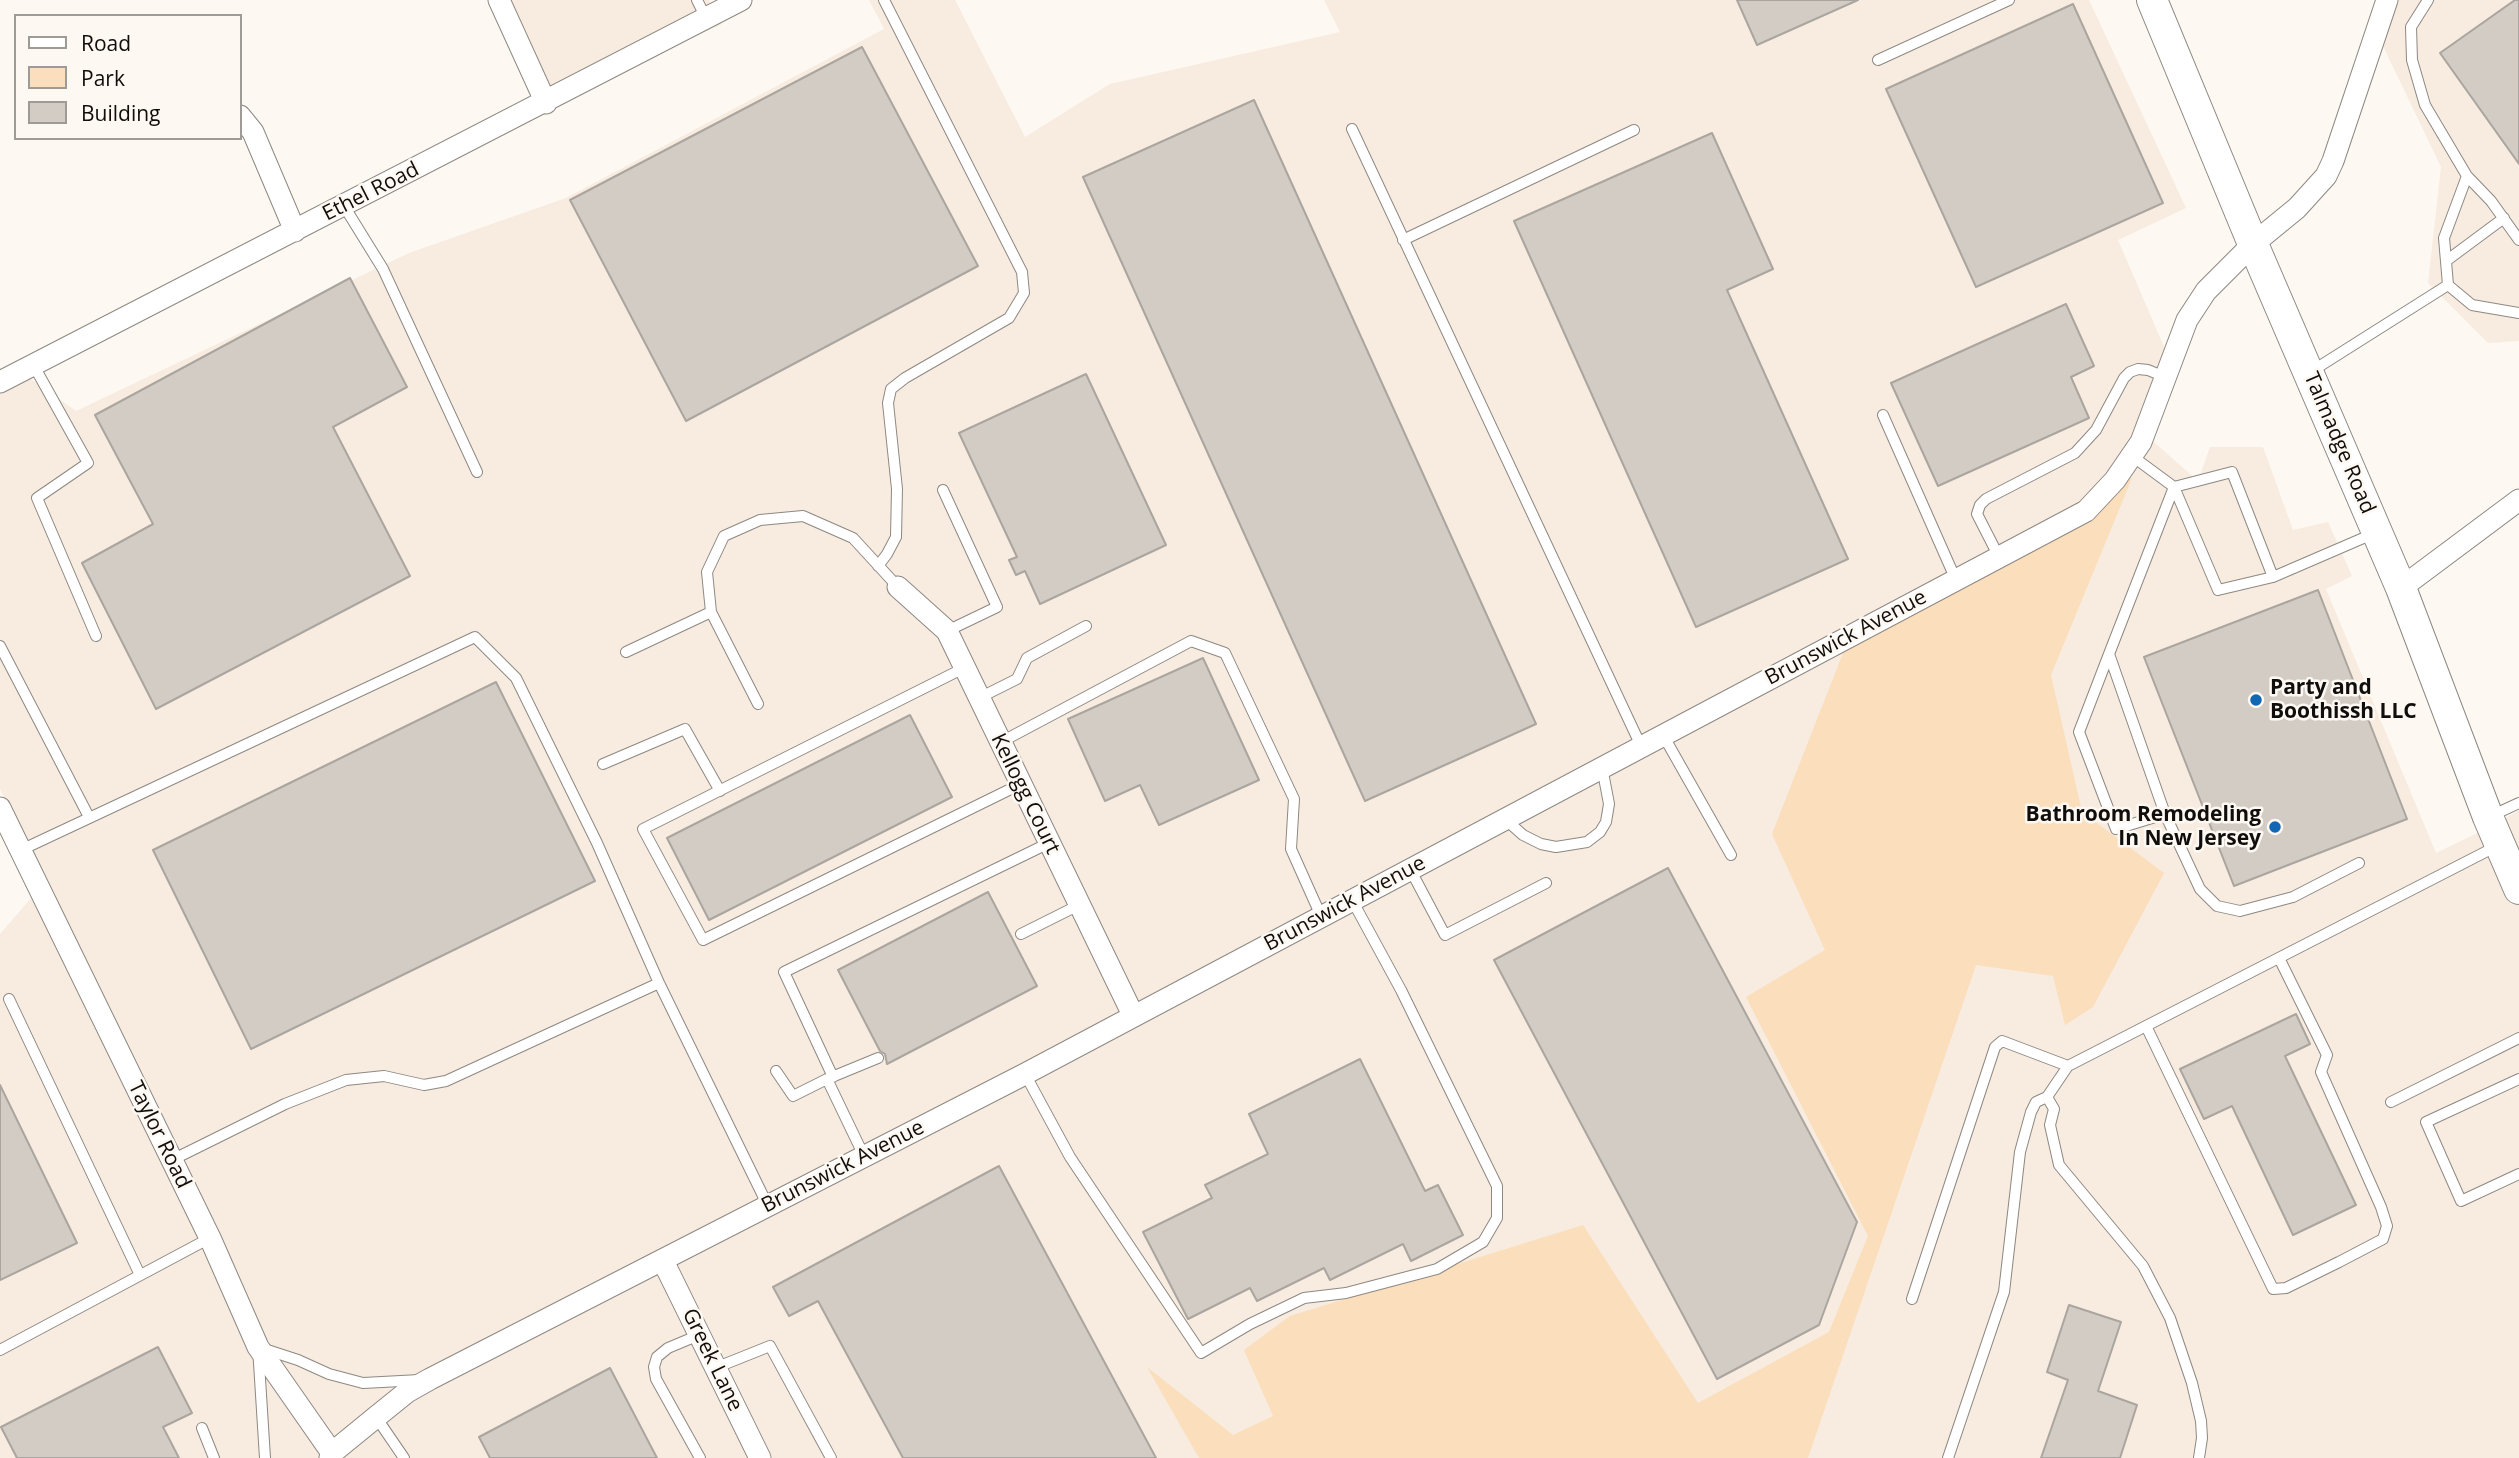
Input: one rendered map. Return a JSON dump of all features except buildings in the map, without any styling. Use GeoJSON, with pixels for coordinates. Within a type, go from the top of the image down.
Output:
{"type":"FeatureCollection","features":[{"type":"Feature","properties":{"kind":"street"},"geometry":{"type":"LineString","coordinates":[[499,0],[546,103]]}},
{"type":"Feature","properties":{"kind":"street","name":"Ethel Road"},"geometry":{"type":"LineString","coordinates":[[0,383],[546,103],[701,9],[741,0]]}},
{"type":"Feature","properties":{"kind":"street","name":"Talmadge Road"},"geometry":{"type":"LineString","coordinates":[[2152,0],[2253,244],[2378,532],[2519,889]]}},
{"type":"Feature","properties":{"kind":"street","name":"Brunswick Avenue"},"geometry":{"type":"LineString","coordinates":[[331,1455],[407,1392],[430,1379],[1025,1074],[2086,511],[2115,480],[2141,442],[2187,320],[2206,290],[2253,244],[2297,208],[2326,176],[2387,0]]}},
{"type":"Feature","properties":{"kind":"street"},"geometry":{"type":"LineString","coordinates":[[242,118],[253,132],[295,232]]}},
{"type":"Feature","properties":{"kind":"street"},"geometry":{"type":"LineString","coordinates":[[2401,588],[2519,500]]}},
{"type":"Feature","properties":{"kind":"street","name":"Kellogg Court"},"geometry":{"type":"LineString","coordinates":[[898,587],[947,631],[1133,1016]]}},
{"type":"Feature","properties":{"kind":"street","name":"Taylor Road"},"geometry":{"type":"LineString","coordinates":[[0,807],[172,1160],[258,1347],[331,1455]]}},
{"type":"Feature","properties":{"kind":"street","name":"Greek Lane"},"geometry":{"type":"LineString","coordinates":[[663,1261],[760,1458]]}},
{"type":"Feature","properties":{"kind":"lane"},"geometry":{"type":"LineString","coordinates":[[878,566],[896,537],[897,489],[888,402],[891,388],[1009,318],[1024,293],[1022,272],[884,0]]}},
{"type":"Feature","properties":{"kind":"lane"},"geometry":{"type":"LineString","coordinates":[[1878,60],[2009,0]]}},
{"type":"Feature","properties":{"kind":"lane"},"geometry":{"type":"LineString","coordinates":[[2428,0],[2411,27],[2412,60],[2425,105],[2467,176],[2491,201],[2519,240]]}},
{"type":"Feature","properties":{"kind":"lane"},"geometry":{"type":"LineString","coordinates":[[1352,129],[1641,746]]}},
{"type":"Feature","properties":{"kind":"lane"},"geometry":{"type":"LineString","coordinates":[[1403,240],[1634,130]]}},
{"type":"Feature","properties":{"kind":"lane"},"geometry":{"type":"LineString","coordinates":[[2467,176],[2444,238],[2448,285],[2472,305],[2519,313]]}},
{"type":"Feature","properties":{"kind":"lane"},"geometry":{"type":"LineString","coordinates":[[344,206],[383,269],[477,472]]}},
{"type":"Feature","properties":{"kind":"lane"},"geometry":{"type":"LineString","coordinates":[[2446,261],[2504,218]]}},
{"type":"Feature","properties":{"kind":"lane"},"geometry":{"type":"LineString","coordinates":[[2309,373],[2448,285]]}},
{"type":"Feature","properties":{"kind":"lane"},"geometry":{"type":"LineString","coordinates":[[34,366],[88,463],[37,498],[96,636]]}},
{"type":"Feature","properties":{"kind":"lane"},"geometry":{"type":"LineString","coordinates":[[1998,557],[1977,514],[1980,505],[1986,499],[2075,453],[2096,430],[2110,409],[2124,378],[2130,372],[2138,369],[2165,377]]}},
{"type":"Feature","properties":{"kind":"lane"},"geometry":{"type":"LineString","coordinates":[[1883,415],[1956,580]]}},
{"type":"Feature","properties":{"kind":"lane"},"geometry":{"type":"LineString","coordinates":[[2132,456],[2174,487],[2218,590],[2273,577],[2378,532]]}},
{"type":"Feature","properties":{"kind":"lane"},"geometry":{"type":"LineString","coordinates":[[2174,487],[2232,472],[2273,577]]}},
{"type":"Feature","properties":{"kind":"lane"},"geometry":{"type":"LineString","coordinates":[[2165,814],[2116,829],[2079,732],[2174,487]]}},
{"type":"Feature","properties":{"kind":"lane"},"geometry":{"type":"LineString","coordinates":[[943,490],[997,607],[947,631]]}},
{"type":"Feature","properties":{"kind":"lane"},"geometry":{"type":"LineString","coordinates":[[758,704],[711,611],[707,572],[724,536],[760,520],[803,516],[853,538],[898,587]]}},
{"type":"Feature","properties":{"kind":"lane"},"geometry":{"type":"LineString","coordinates":[[626,652],[711,611]]}},
{"type":"Feature","properties":{"kind":"lane"},"geometry":{"type":"LineString","coordinates":[[979,698],[1017,679],[1027,658],[1086,626]]}},
{"type":"Feature","properties":{"kind":"lane"},"geometry":{"type":"LineString","coordinates":[[21,850],[475,637],[516,678],[597,843],[659,983],[768,1206]]}},
{"type":"Feature","properties":{"kind":"lane"},"geometry":{"type":"LineString","coordinates":[[1001,742],[1191,641],[1225,653],[1294,799],[1291,849],[1321,916]]}},
{"type":"Feature","properties":{"kind":"lane"},"geometry":{"type":"LineString","coordinates":[[0,646],[89,817]]}},
{"type":"Feature","properties":{"kind":"lane"},"geometry":{"type":"LineString","coordinates":[[2109,654],[2165,814],[2200,889],[2217,906],[2240,911],[2293,897],[2359,863]]}},
{"type":"Feature","properties":{"kind":"lane"},"geometry":{"type":"LineString","coordinates":[[964,668],[643,829],[702,940],[1021,784]]}},
{"type":"Feature","properties":{"kind":"lane"},"geometry":{"type":"LineString","coordinates":[[603,764],[685,729],[719,791]]}},
{"type":"Feature","properties":{"kind":"lane"},"geometry":{"type":"LineString","coordinates":[[1663,735],[1731,855]]}},
{"type":"Feature","properties":{"kind":"lane"},"geometry":{"type":"LineString","coordinates":[[1504,819],[1522,835],[1541,844],[1556,847],[1587,842],[1600,832],[1606,822],[1609,804],[1602,767]]}},
{"type":"Feature","properties":{"kind":"lane"},"geometry":{"type":"LineString","coordinates":[[1948,1458],[2004,1292],[2020,1152],[2036,1102],[2048,1097],[2068,1066],[2279,958],[2494,831],[2519,803]]}},
{"type":"Feature","properties":{"kind":"lane"},"geometry":{"type":"LineString","coordinates":[[864,1156],[784,972],[1049,843]]}},
{"type":"Feature","properties":{"kind":"lane"},"geometry":{"type":"LineString","coordinates":[[1410,869],[1445,935],[1546,883]]}},
{"type":"Feature","properties":{"kind":"lane"},"geometry":{"type":"LineString","coordinates":[[1025,1074],[1070,1157],[1201,1353],[1250,1324],[1304,1298],[1346,1293],[1437,1269],[1483,1242],[1497,1219],[1497,1186],[1401,990],[1352,900]]}},
{"type":"Feature","properties":{"kind":"lane"},"geometry":{"type":"LineString","coordinates":[[1021,934],[1079,905]]}},
{"type":"Feature","properties":{"kind":"lane"},"geometry":{"type":"LineString","coordinates":[[2146,1026],[2273,1289],[2287,1288],[2383,1239],[2387,1226],[2381,1207],[2321,1072],[2327,1055],[2279,958]]}},
{"type":"Feature","properties":{"kind":"lane"},"geometry":{"type":"LineString","coordinates":[[172,1160],[285,1104],[346,1080],[384,1076],[424,1085],[446,1081],[659,983]]}},
{"type":"Feature","properties":{"kind":"lane"},"geometry":{"type":"LineString","coordinates":[[9,999],[139,1275]]}},
{"type":"Feature","properties":{"kind":"lane"},"geometry":{"type":"LineString","coordinates":[[2391,1102],[2519,1038]]}},
{"type":"Feature","properties":{"kind":"lane"},"geometry":{"type":"LineString","coordinates":[[1912,1299],[1995,1047],[2002,1041],[2068,1066]]}},
{"type":"Feature","properties":{"kind":"lane"},"geometry":{"type":"LineString","coordinates":[[776,1071],[793,1096],[878,1058]]}},
{"type":"Feature","properties":{"kind":"lane"},"geometry":{"type":"LineString","coordinates":[[2519,1079],[2426,1122],[2461,1200],[2519,1174]]}},
{"type":"Feature","properties":{"kind":"lane"},"geometry":{"type":"LineString","coordinates":[[2048,1097],[2054,1108],[2050,1125],[2059,1165],[2143,1266],[2170,1318],[2192,1383],[2201,1421],[2199,1458]]}},
{"type":"Feature","properties":{"kind":"lane"},"geometry":{"type":"LineString","coordinates":[[0,1350],[209,1238]]}},
{"type":"Feature","properties":{"kind":"lane"},"geometry":{"type":"LineString","coordinates":[[699,1335],[668,1348],[657,1357],[654,1367],[656,1379],[700,1458]]}},
{"type":"Feature","properties":{"kind":"lane"},"geometry":{"type":"LineString","coordinates":[[715,1368],[770,1346],[831,1458]]}},
{"type":"Feature","properties":{"kind":"lane"},"geometry":{"type":"LineString","coordinates":[[265,1458],[258,1347],[329,1374],[363,1383],[430,1379]]}},
{"type":"Feature","properties":{"kind":"lane"},"geometry":{"type":"LineString","coordinates":[[376,1417],[404,1458]]}},
{"type":"Feature","properties":{"kind":"lane"},"geometry":{"type":"LineString","coordinates":[[202,1428],[214,1458]]}},
{"type":"Feature","properties":{"kind":"shaded area"},"geometry":{"type":"Polygon","coordinates":[[[499,0],[709,0],[722,24],[546,103],[499,0]]]}},
{"type":"Feature","properties":{"kind":"shaded area"},"geometry":{"type":"Polygon","coordinates":[[[869,0],[955,0],[1025,137],[1110,84],[1340,32],[1324,0],[2089,0],[2186,208],[2118,240],[2174,370],[2147,436],[2198,481],[2210,447],[2263,447],[2293,530],[2328,522],[2352,576],[2326,589],[2436,853],[2519,810],[2519,1458],[0,1458],[0,934],[45,882],[0,789],[0,382],[21,372],[76,411],[409,253],[566,198],[884,29],[869,0]]]}},
{"type":"Feature","properties":{"kind":"shaded area"},"geometry":{"type":"Polygon","coordinates":[[[2380,0],[2519,0],[2519,341],[2488,343],[2428,283],[2441,167],[2371,21],[2380,0]]]}},
{"type":"Feature","properties":{"kind":"green space"},"geometry":{"type":"Polygon","coordinates":[[[2132,478],[2051,675],[2082,812],[2164,873],[2093,1007],[2065,1025],[2053,976],[1976,965],[1808,1458],[1199,1458],[1147,1367],[1233,1435],[1273,1416],[1244,1350],[1290,1316],[1583,1225],[1698,1403],[1829,1332],[1868,1236],[1746,997],[1825,950],[1772,834],[1845,648],[2132,478]]]}},
{"type":"Feature","properties":{"kind":"place","name":"Party and Boothissh LLC"},"geometry":{"type":"Point","coordinates":[2256,700]}},
{"type":"Feature","properties":{"kind":"place","name":"Bathroom Remodeling In New Jersey"},"geometry":{"type":"Point","coordinates":[2275,827]}}]}
